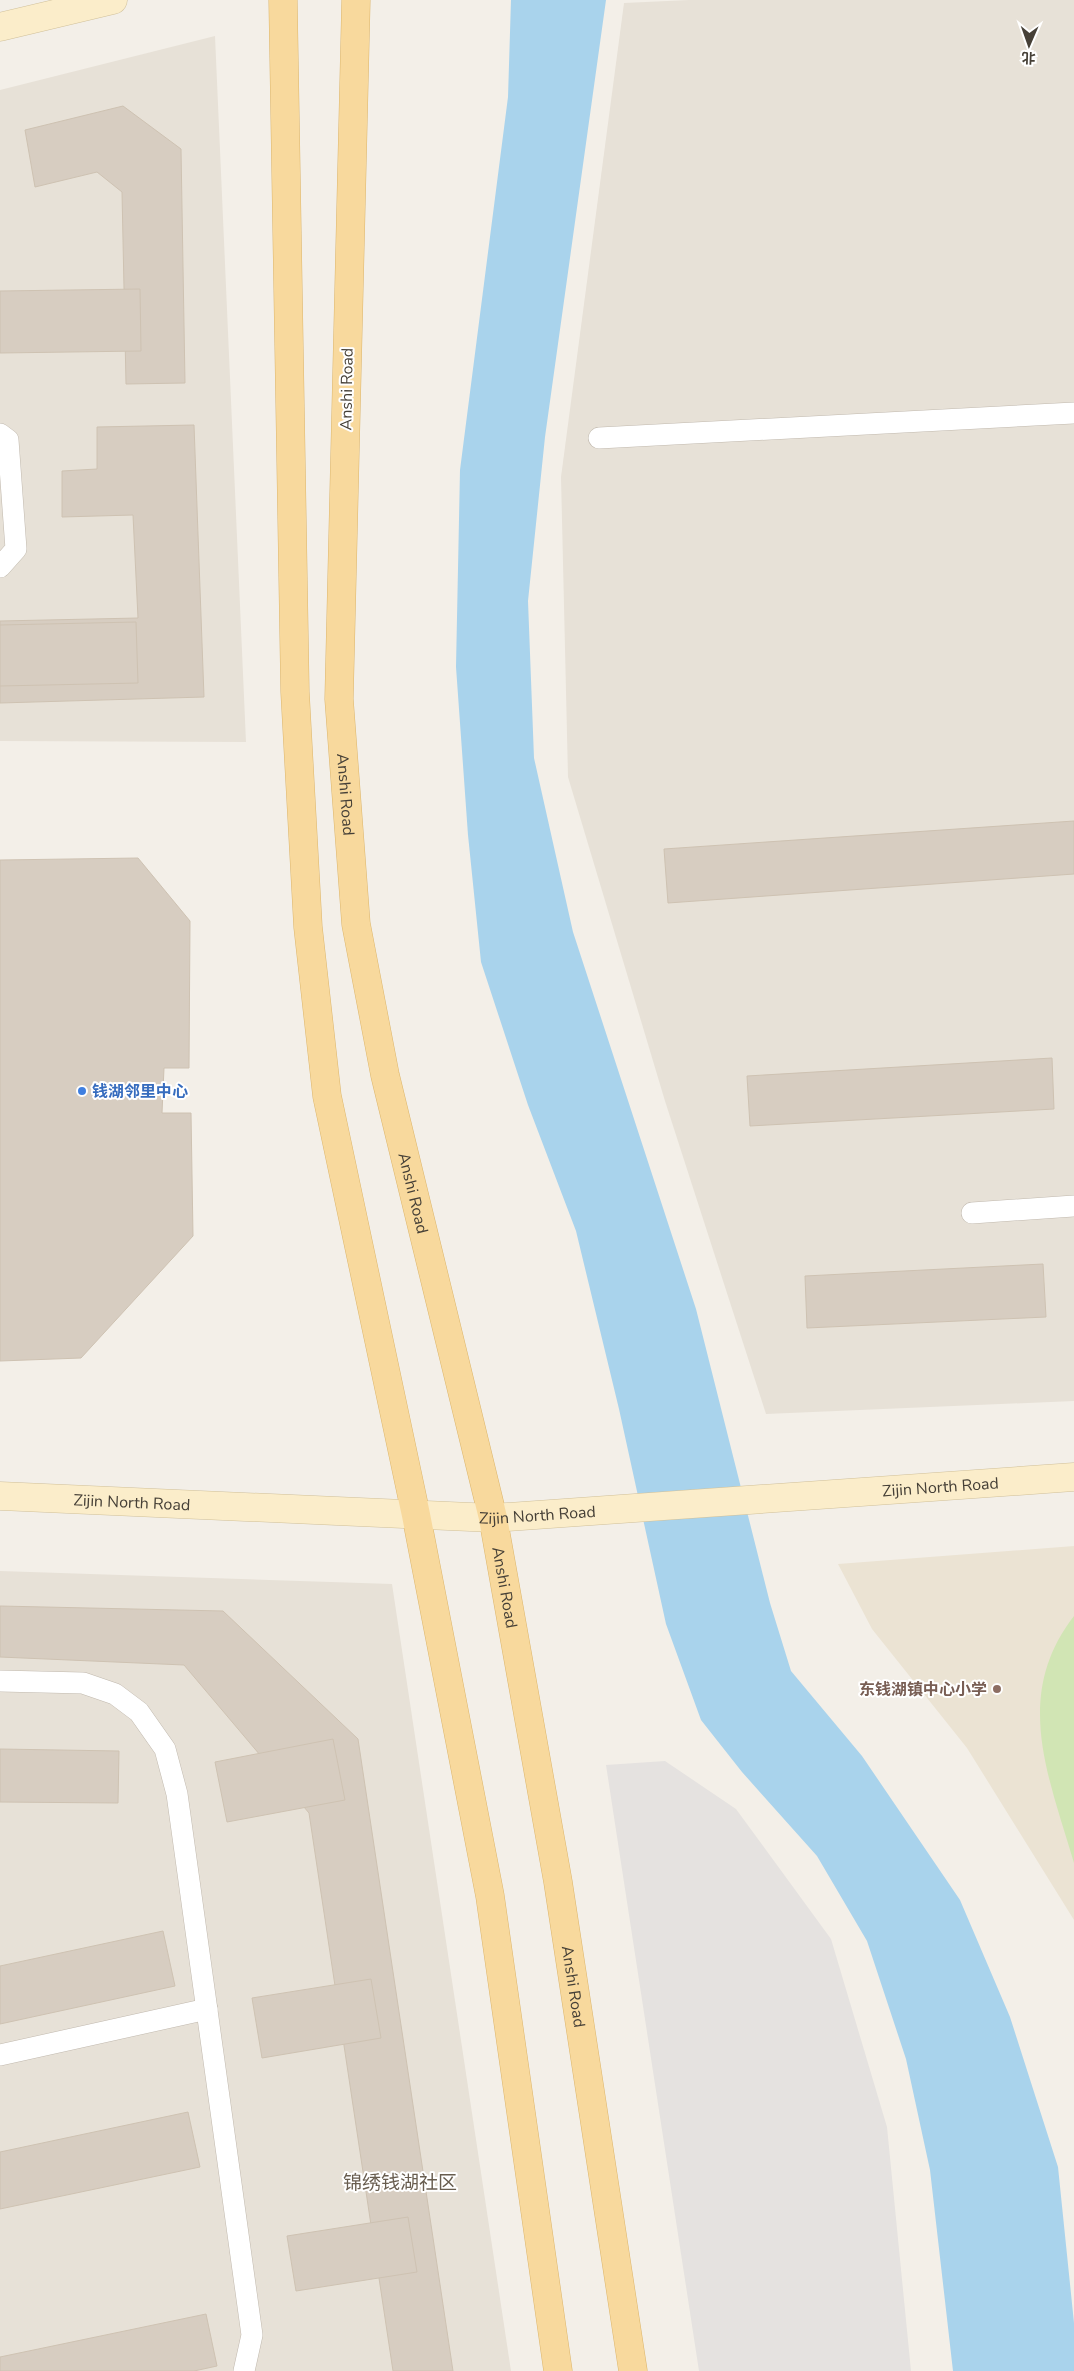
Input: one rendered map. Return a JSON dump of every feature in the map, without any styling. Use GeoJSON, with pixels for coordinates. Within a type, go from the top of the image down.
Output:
{"type":"FeatureCollection","features":[{"type":"Feature","properties":{"kind":"main road"},"geometry":{"type":"LineString","coordinates":[[283,0],[295,692],[308,927],[327,1096],[416,1515],[490,1896],[558,2371]]}},
{"type":"Feature","properties":{"kind":"main road","name":"Anshi Road"},"geometry":{"type":"LineString","coordinates":[[356,0],[339,699],[356,924],[385,1076],[493,1518],[558,1882],[633,2371]]}},
{"type":"Feature","properties":{"kind":"street"},"geometry":{"type":"LineString","coordinates":[[0,27],[113,0]]}},
{"type":"Feature","properties":{"kind":"street","name":"Zijin North Road"},"geometry":{"type":"LineString","coordinates":[[0,1496],[493,1518],[1074,1477]]}},
{"type":"Feature","properties":{"kind":"lane"},"geometry":{"type":"LineString","coordinates":[[599,438],[1074,413]]}},
{"type":"Feature","properties":{"kind":"lane"},"geometry":{"type":"LineString","coordinates":[[0,434],[8,440],[16,549],[0,567]]}},
{"type":"Feature","properties":{"kind":"lane"},"geometry":{"type":"LineString","coordinates":[[972,1213],[1074,1206]]}},
{"type":"Feature","properties":{"kind":"lane"},"geometry":{"type":"LineString","coordinates":[[0,1681],[83,1682],[115,1694],[139,1712],[166,1749],[177,1794],[252,2335],[244,2371]]}},
{"type":"Feature","properties":{"kind":"lane"},"geometry":{"type":"LineString","coordinates":[[0,2055],[207,2009]]}},
{"type":"Feature","properties":{"kind":"shaded area"},"geometry":{"type":"Polygon","coordinates":[[[689,0],[1074,0],[1074,1401],[766,1414],[665,1101],[568,777],[561,477],[624,3],[689,0]]]}},
{"type":"Feature","properties":{"kind":"shaded area"},"geometry":{"type":"Polygon","coordinates":[[[215,36],[246,742],[0,741],[0,90],[215,36]]]}},
{"type":"Feature","properties":{"kind":"shaded area","name":"东钱湖镇中心小学"},"geometry":{"type":"Polygon","coordinates":[[[1074,1546],[1074,1920],[967,1748],[872,1629],[838,1564],[1074,1546]]]}},
{"type":"Feature","properties":{"kind":"shaded area"},"geometry":{"type":"Polygon","coordinates":[[[0,1571],[392,1584],[511,2371],[0,2371],[0,1571]]]}},
{"type":"Feature","properties":{"kind":"shaded area"},"geometry":{"type":"Polygon","coordinates":[[[665,1761],[736,1809],[831,1939],[887,2127],[911,2371],[699,2371],[606,1765],[665,1761]]]}},
{"type":"Feature","properties":{"kind":"green space"},"geometry":{"type":"Polygon","coordinates":[[[1074,1616],[1074,1863],[1047,1768],[1041,1737],[1040,1707],[1044,1676],[1055,1646],[1074,1616]]]}},
{"type":"Feature","properties":{"kind":"water"},"geometry":{"type":"Polygon","coordinates":[[[511,0],[606,0],[545,437],[528,601],[534,758],[573,932],[696,1309],[770,1603],[791,1671],[862,1756],[960,1900],[1010,2017],[1058,2167],[1074,2323],[1074,2371],[953,2371],[930,2170],[906,2059],[867,1941],[817,1856],[742,1772],[701,1720],[666,1624],[619,1409],[576,1231],[528,1105],[481,962],[468,835],[456,667],[460,470],[508,97],[511,0]]]}},
{"type":"Feature","properties":{"kind":"building"},"geometry":{"type":"Polygon","coordinates":[[[123,106],[181,149],[185,383],[126,384],[122,192],[97,172],[35,187],[25,130],[123,106]]]}},
{"type":"Feature","properties":{"kind":"building"},"geometry":{"type":"Polygon","coordinates":[[[140,289],[141,351],[0,353],[0,291],[140,289]]]}},
{"type":"Feature","properties":{"kind":"building"},"geometry":{"type":"Polygon","coordinates":[[[194,425],[204,697],[0,703],[0,621],[138,618],[133,515],[62,517],[62,471],[97,469],[97,427],[194,425]]]}},
{"type":"Feature","properties":{"kind":"building"},"geometry":{"type":"Polygon","coordinates":[[[136,622],[138,683],[0,686],[0,625],[136,622]]]}},
{"type":"Feature","properties":{"kind":"building"},"geometry":{"type":"Polygon","coordinates":[[[1074,821],[1074,874],[668,903],[664,849],[1074,821]]]}},
{"type":"Feature","properties":{"kind":"building","name":"钱湖邻里中心"},"geometry":{"type":"Polygon","coordinates":[[[138,858],[190,921],[189,1068],[164,1068],[162,1113],[191,1113],[193,1236],[81,1358],[0,1361],[0,860],[138,858]]]}},
{"type":"Feature","properties":{"kind":"building"},"geometry":{"type":"Polygon","coordinates":[[[1052,1058],[1054,1109],[750,1126],[747,1076],[1052,1058]]]}},
{"type":"Feature","properties":{"kind":"building"},"geometry":{"type":"Polygon","coordinates":[[[1043,1264],[1046,1317],[807,1328],[805,1276],[1043,1264]]]}},
{"type":"Feature","properties":{"kind":"building"},"geometry":{"type":"Polygon","coordinates":[[[0,1606],[223,1611],[358,1739],[453,2371],[393,2371],[309,1813],[184,1665],[0,1657],[0,1606]]]}},
{"type":"Feature","properties":{"kind":"building"},"geometry":{"type":"Polygon","coordinates":[[[333,1739],[345,1800],[227,1822],[215,1762],[333,1739]]]}},
{"type":"Feature","properties":{"kind":"building"},"geometry":{"type":"Polygon","coordinates":[[[0,1749],[119,1751],[118,1803],[0,1802],[0,1749]]]}},
{"type":"Feature","properties":{"kind":"building"},"geometry":{"type":"Polygon","coordinates":[[[163,1931],[175,1986],[0,2024],[0,1966],[163,1931]]]}},
{"type":"Feature","properties":{"kind":"building"},"geometry":{"type":"Polygon","coordinates":[[[371,1979],[381,2038],[262,2058],[252,1998],[371,1979]]]}},
{"type":"Feature","properties":{"kind":"building"},"geometry":{"type":"Polygon","coordinates":[[[188,2112],[200,2167],[0,2209],[0,2152],[188,2112]]]}},
{"type":"Feature","properties":{"kind":"building"},"geometry":{"type":"Polygon","coordinates":[[[408,2217],[417,2272],[296,2291],[287,2236],[408,2217]]]}},
{"type":"Feature","properties":{"kind":"building"},"geometry":{"type":"Polygon","coordinates":[[[206,2314],[217,2366],[194,2371],[0,2371],[0,2357],[206,2314]]]}},
{"type":"Feature","properties":{"kind":"place","name":"钱湖邻里中心"},"geometry":{"type":"Point","coordinates":[82,1091]}},
{"type":"Feature","properties":{"kind":"place","name":"东钱湖镇中心小学"},"geometry":{"type":"Point","coordinates":[997,1689]}},
{"type":"Feature","properties":{"kind":"district","name":"锦绣钱湖社区"},"geometry":{"type":"Point","coordinates":[400,2182]}}]}
